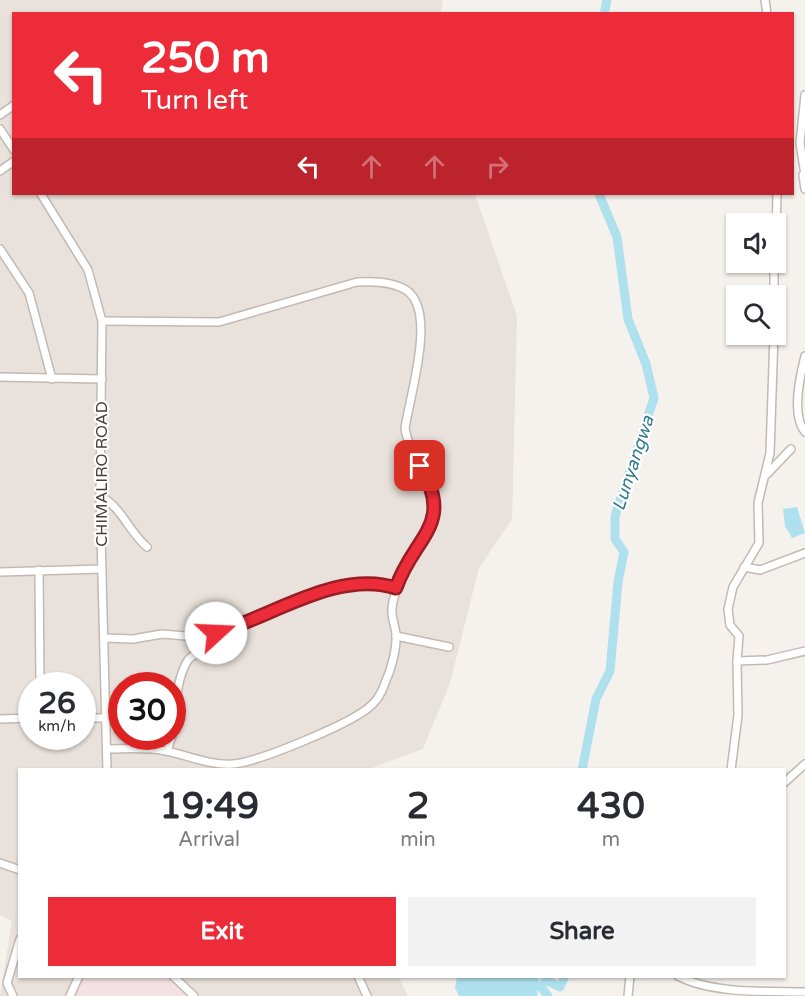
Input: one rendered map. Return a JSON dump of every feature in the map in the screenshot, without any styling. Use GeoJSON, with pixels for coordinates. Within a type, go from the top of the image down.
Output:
{"type":"FeatureCollection","features":[{"type":"Feature","properties":{"kind":"street"},"geometry":{"type":"LineString","coordinates":[[805,95],[800,143],[805,189]]}},
{"type":"Feature","properties":{"kind":"street"},"geometry":{"type":"LineString","coordinates":[[0,129],[12,147]]}},
{"type":"Feature","properties":{"kind":"street","name":"CHIMALIRO ROAD"},"geometry":{"type":"LineString","coordinates":[[42,195],[88,270],[102,321],[100,496],[107,768]]}},
{"type":"Feature","properties":{"kind":"street"},"geometry":{"type":"LineString","coordinates":[[777,195],[777,213]]}},
{"type":"Feature","properties":{"kind":"street"},"geometry":{"type":"LineString","coordinates":[[0,249],[29,293],[52,379]]}},
{"type":"Feature","properties":{"kind":"street"},"geometry":{"type":"LineString","coordinates":[[102,321],[219,322],[357,282],[379,281],[407,290],[416,299],[422,331],[405,429],[407,442],[434,490],[435,501],[430,526],[396,588],[392,609],[396,636],[385,684],[370,707],[354,718],[310,738],[227,767],[167,751],[106,749]]}},
{"type":"Feature","properties":{"kind":"street"},"geometry":{"type":"LineString","coordinates":[[731,768],[738,715],[739,633],[730,625],[728,609],[733,587],[759,543],[759,503],[767,474],[773,345]]}},
{"type":"Feature","properties":{"kind":"street"},"geometry":{"type":"LineString","coordinates":[[805,356],[799,417],[805,432]]}},
{"type":"Feature","properties":{"kind":"street"},"geometry":{"type":"LineString","coordinates":[[0,377],[102,379]]}},
{"type":"Feature","properties":{"kind":"street"},"geometry":{"type":"LineString","coordinates":[[767,474],[791,449]]}},
{"type":"Feature","properties":{"kind":"street"},"geometry":{"type":"LineString","coordinates":[[100,496],[112,503],[132,533],[147,547]]}},
{"type":"Feature","properties":{"kind":"street"},"geometry":{"type":"LineString","coordinates":[[744,567],[760,570],[805,553]]}},
{"type":"Feature","properties":{"kind":"street"},"geometry":{"type":"LineString","coordinates":[[0,572],[102,569]]}},
{"type":"Feature","properties":{"kind":"street"},"geometry":{"type":"LineString","coordinates":[[39,570],[40,672]]}},
{"type":"Feature","properties":{"kind":"street"},"geometry":{"type":"LineString","coordinates":[[105,638],[133,639],[162,634],[206,634],[251,622],[286,604],[351,584],[369,583],[396,588]]}},
{"type":"Feature","properties":{"kind":"street"},"geometry":{"type":"LineString","coordinates":[[184,672],[189,659],[204,649],[206,634]]}},
{"type":"Feature","properties":{"kind":"street"},"geometry":{"type":"LineString","coordinates":[[396,636],[449,647]]}},
{"type":"Feature","properties":{"kind":"street"},"geometry":{"type":"LineString","coordinates":[[737,661],[767,660],[805,651]]}},
{"type":"Feature","properties":{"kind":"street"},"geometry":{"type":"LineString","coordinates":[[0,719],[18,718]]}},
{"type":"Feature","properties":{"kind":"street"},"geometry":{"type":"LineString","coordinates":[[96,718],[107,718]]}},
{"type":"Feature","properties":{"kind":"street"},"geometry":{"type":"LineString","coordinates":[[786,781],[805,764]]}},
{"type":"Feature","properties":{"kind":"street"},"geometry":{"type":"LineString","coordinates":[[0,863],[18,869]]}},
{"type":"Feature","properties":{"kind":"street"},"geometry":{"type":"LineString","coordinates":[[13,996],[8,977],[18,945]]}},
{"type":"Feature","properties":{"kind":"street"},"geometry":{"type":"LineString","coordinates":[[70,996],[78,978]]}},
{"type":"Feature","properties":{"kind":"street"},"geometry":{"type":"LineString","coordinates":[[174,978],[194,996]]}},
{"type":"Feature","properties":{"kind":"street"},"geometry":{"type":"LineString","coordinates":[[359,978],[367,996]]}},
{"type":"Feature","properties":{"kind":"street"},"geometry":{"type":"LineString","coordinates":[[628,996],[630,978]]}},
{"type":"Feature","properties":{"kind":"street"},"geometry":{"type":"LineString","coordinates":[[682,978],[693,984],[710,987],[805,992]]}},
{"type":"Feature","properties":{"kind":"shaded area"},"geometry":{"type":"Polygon","coordinates":[[[0,0],[443,0],[441,12],[12,12],[12,195],[475,195],[517,316],[512,519],[479,568],[450,683],[423,749],[371,768],[18,768],[18,978],[399,978],[408,996],[0,996],[12,921],[0,915],[0,0]]]}},
{"type":"Feature","properties":{"kind":"shaded area"},"geometry":{"type":"Polygon","coordinates":[[[79,978],[167,978],[187,996],[73,996],[79,978]]]}},
{"type":"Feature","properties":{"kind":"water"},"geometry":{"type":"Polygon","coordinates":[[[797,507],[805,533],[792,538],[785,526],[783,509],[797,507]]]}},
{"type":"Feature","properties":{"kind":"water"},"geometry":{"type":"Polygon","coordinates":[[[457,978],[539,978],[537,996],[459,996],[455,988],[457,978]]]}},
{"type":"Feature","properties":{"kind":"waterway","name":"Lunyangwa"},"geometry":{"type":"LineString","coordinates":[[604,12],[607,0]]}},
{"type":"Feature","properties":{"kind":"waterway","name":"Lunyangwa"},"geometry":{"type":"LineString","coordinates":[[582,768],[596,699],[610,671],[618,582],[624,552],[615,539],[615,516],[654,398],[646,364],[628,319],[617,237],[599,195]]}},
{"type":"Feature","properties":{"kind":"waterway","name":"Lunyangwa"},"geometry":{"type":"LineString","coordinates":[[548,996],[541,987],[546,980],[560,987],[564,978]]}},
{"type":"Feature","properties":{"kind":"route"},"geometry":{"type":"LineString","coordinates":[[216,633],[255,620],[286,604],[351,584],[363,582],[396,588],[430,526],[434,512],[434,490],[420,466]]}}]}
